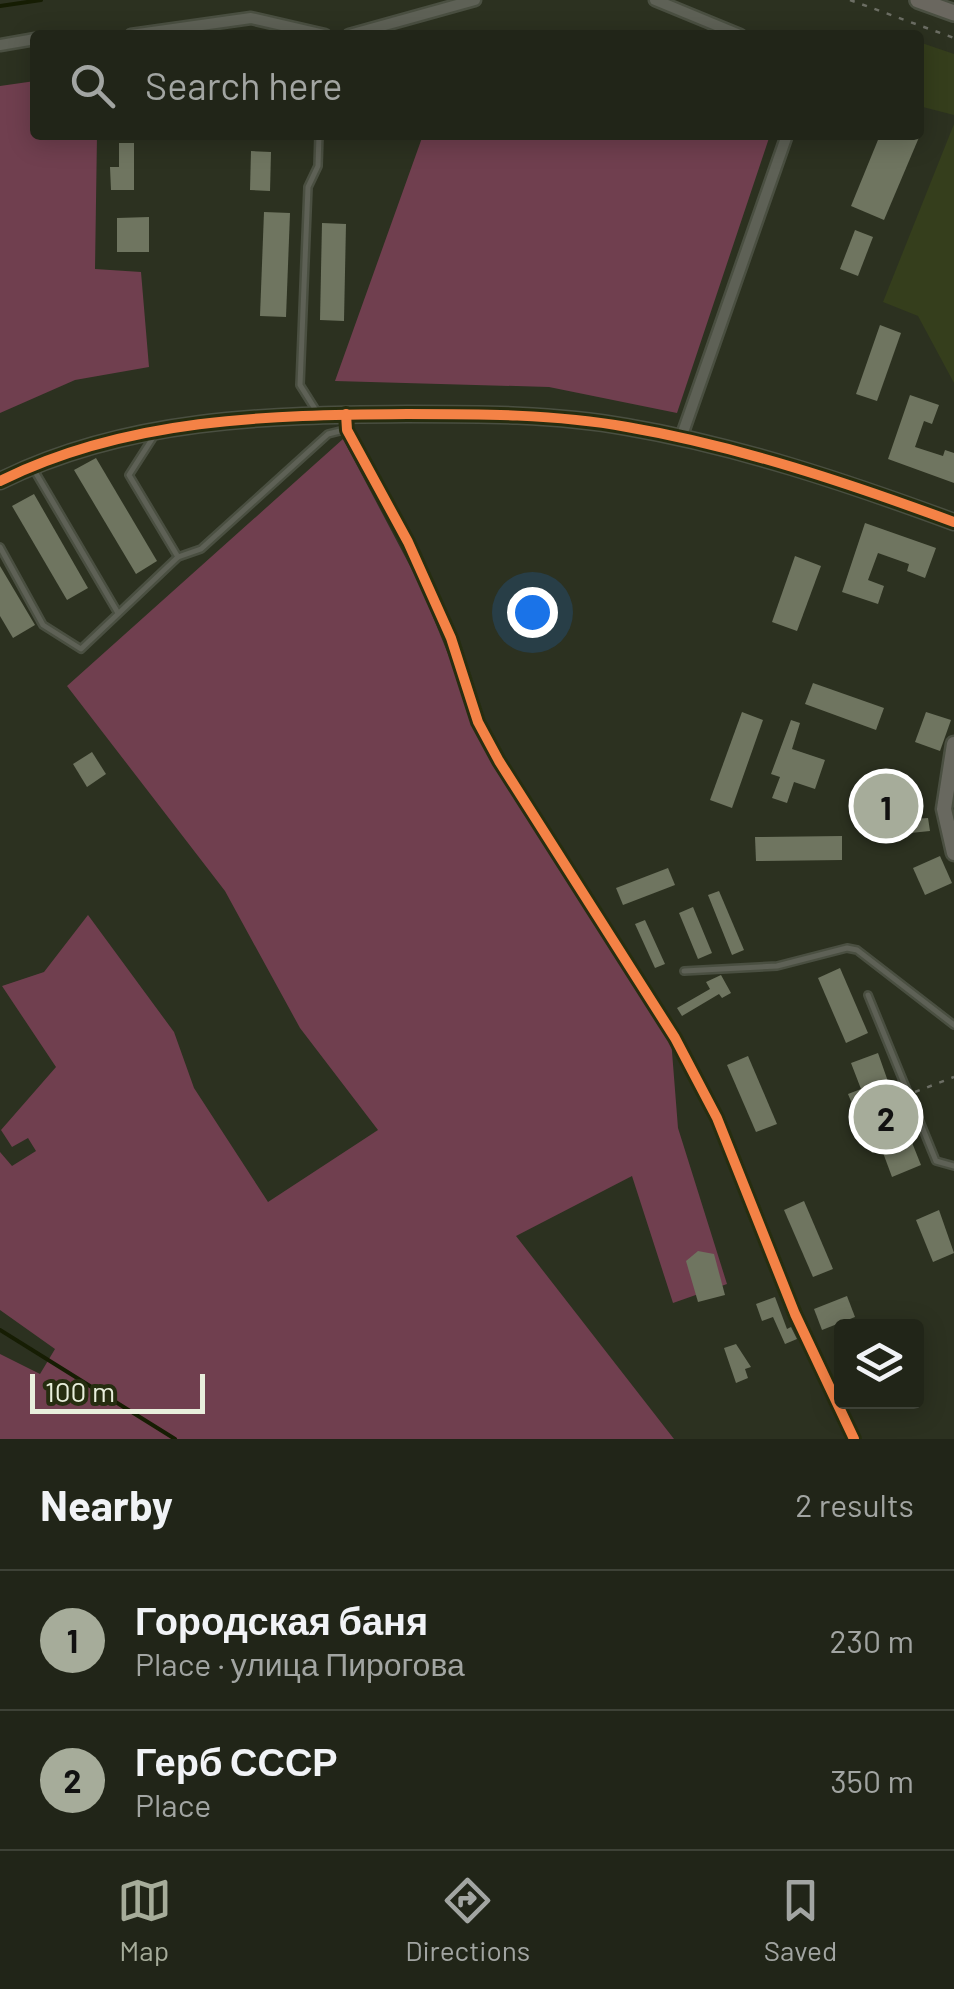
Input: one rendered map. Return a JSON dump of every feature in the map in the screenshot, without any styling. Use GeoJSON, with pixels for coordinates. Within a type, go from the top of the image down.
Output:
{"type":"FeatureCollection","features":[{"type":"Feature","properties":{"kind":"main road"},"geometry":{"type":"LineString","coordinates":[[918,0],[954,13]]}},
{"type":"Feature","properties":{"kind":"street"},"geometry":{"type":"LineString","coordinates":[[367,30],[476,0]]}},
{"type":"Feature","properties":{"kind":"street"},"geometry":{"type":"LineString","coordinates":[[655,0],[728,30]]}},
{"type":"Feature","properties":{"kind":"street"},"geometry":{"type":"LineString","coordinates":[[166,30],[251,18],[303,30]]}},
{"type":"Feature","properties":{"kind":"street"},"geometry":{"type":"LineString","coordinates":[[0,45],[30,40]]}},
{"type":"Feature","properties":{"kind":"street"},"geometry":{"type":"LineString","coordinates":[[681,438],[785,140]]}},
{"type":"Feature","properties":{"kind":"street"},"geometry":{"type":"LineString","coordinates":[[0,481],[97,442],[158,429],[319,415],[347,422],[570,420],[681,438],[792,467],[954,522]]}},
{"type":"Feature","properties":{"kind":"street"},"geometry":{"type":"LineString","coordinates":[[347,422],[408,542],[492,748],[676,1038],[717,1118],[795,1314],[854,1439]]}},
{"type":"Feature","properties":{"kind":"street"},"geometry":{"type":"LineString","coordinates":[[954,744],[944,809],[954,854]]}},
{"type":"Feature","properties":{"kind":"lane"},"geometry":{"type":"LineString","coordinates":[[319,140],[318,166],[308,187],[300,385],[319,415]]}},
{"type":"Feature","properties":{"kind":"lane"},"geometry":{"type":"LineString","coordinates":[[0,547],[43,625],[81,648],[178,557],[201,549],[328,434],[347,422]]}},
{"type":"Feature","properties":{"kind":"lane"},"geometry":{"type":"LineString","coordinates":[[158,429],[129,475],[178,557]]}},
{"type":"Feature","properties":{"kind":"lane"},"geometry":{"type":"LineString","coordinates":[[33,468],[118,613]]}},
{"type":"Feature","properties":{"kind":"lane"},"geometry":{"type":"LineString","coordinates":[[684,971],[777,966],[847,948],[857,950],[954,1025]]}},
{"type":"Feature","properties":{"kind":"lane"},"geometry":{"type":"LineString","coordinates":[[868,995],[936,1161],[954,1166]]}},
{"type":"Feature","properties":{"kind":"path"},"geometry":{"type":"LineString","coordinates":[[850,0],[954,38]]}},
{"type":"Feature","properties":{"kind":"path"},"geometry":{"type":"LineString","coordinates":[[909,1094],[954,1077]]}},
{"type":"Feature","properties":{"kind":"shaded area"},"geometry":{"type":"Polygon","coordinates":[[[924,44],[954,54],[954,115],[924,107],[924,44]]]}},
{"type":"Feature","properties":{"kind":"shaded area"},"geometry":{"type":"Polygon","coordinates":[[[30,82],[30,140],[97,140],[95,269],[141,272],[149,367],[75,380],[0,413],[0,86],[30,82]]]}},
{"type":"Feature","properties":{"kind":"shaded area"},"geometry":{"type":"Polygon","coordinates":[[[954,124],[954,383],[918,316],[883,302],[954,124]]]}},
{"type":"Feature","properties":{"kind":"shaded area"},"geometry":{"type":"Polygon","coordinates":[[[421,140],[768,140],[677,413],[549,387],[335,381],[421,140]]]}},
{"type":"Feature","properties":{"kind":"shaded area"},"geometry":{"type":"Polygon","coordinates":[[[343,439],[420,585],[487,750],[671,1039],[678,1128],[727,1284],[673,1303],[632,1176],[516,1236],[674,1439],[0,1439],[0,1354],[40,1374],[55,1349],[0,1310],[0,1152],[12,1166],[36,1151],[28,1138],[12,1147],[1,1130],[56,1067],[2,986],[44,972],[88,915],[174,1032],[194,1088],[268,1202],[378,1130],[300,1028],[225,891],[67,686],[343,439]]]}},
{"type":"Feature","properties":{"kind":"building"},"geometry":{"type":"Polygon","coordinates":[[[878,140],[918,140],[884,220],[851,206],[878,140]]]}},
{"type":"Feature","properties":{"kind":"building"},"geometry":{"type":"Polygon","coordinates":[[[119,143],[134,143],[134,190],[111,190],[110,167],[119,167],[119,143]]]}},
{"type":"Feature","properties":{"kind":"building"},"geometry":{"type":"Polygon","coordinates":[[[251,151],[271,152],[270,191],[250,190],[251,151]]]}},
{"type":"Feature","properties":{"kind":"building"},"geometry":{"type":"Polygon","coordinates":[[[264,212],[290,213],[286,317],[260,316],[264,212]]]}},
{"type":"Feature","properties":{"kind":"building"},"geometry":{"type":"Polygon","coordinates":[[[149,217],[149,252],[117,252],[117,218],[149,217]]]}},
{"type":"Feature","properties":{"kind":"building"},"geometry":{"type":"Polygon","coordinates":[[[322,223],[346,224],[344,321],[320,320],[322,223]]]}},
{"type":"Feature","properties":{"kind":"building"},"geometry":{"type":"Polygon","coordinates":[[[855,230],[873,237],[858,276],[840,269],[855,230]]]}},
{"type":"Feature","properties":{"kind":"building"},"geometry":{"type":"Polygon","coordinates":[[[880,325],[901,333],[877,401],[856,394],[880,325]]]}},
{"type":"Feature","properties":{"kind":"building"},"geometry":{"type":"Polygon","coordinates":[[[910,395],[939,405],[932,424],[924,421],[915,447],[943,456],[945,450],[954,453],[954,483],[888,459],[910,395]]]}},
{"type":"Feature","properties":{"kind":"building"},"geometry":{"type":"Polygon","coordinates":[[[96,458],[157,561],[136,574],[74,470],[96,458]]]}},
{"type":"Feature","properties":{"kind":"building"},"geometry":{"type":"Polygon","coordinates":[[[34,494],[88,588],[67,600],[12,506],[34,494]]]}},
{"type":"Feature","properties":{"kind":"building"},"geometry":{"type":"Polygon","coordinates":[[[865,523],[936,548],[925,578],[907,571],[909,564],[878,553],[868,580],[884,586],[878,604],[842,592],[865,523]]]}},
{"type":"Feature","properties":{"kind":"building"},"geometry":{"type":"Polygon","coordinates":[[[795,556],[821,566],[797,631],[772,622],[795,556]]]}},
{"type":"Feature","properties":{"kind":"building"},"geometry":{"type":"Polygon","coordinates":[[[0,566],[35,625],[13,638],[0,616],[0,566]]]}},
{"type":"Feature","properties":{"kind":"building"},"geometry":{"type":"Polygon","coordinates":[[[813,683],[884,708],[876,730],[805,704],[813,683]]]}},
{"type":"Feature","properties":{"kind":"building"},"geometry":{"type":"Polygon","coordinates":[[[742,712],[763,720],[732,808],[710,800],[742,712]]]}},
{"type":"Feature","properties":{"kind":"building"},"geometry":{"type":"Polygon","coordinates":[[[926,712],[951,720],[940,751],[915,742],[926,712]]]}},
{"type":"Feature","properties":{"kind":"building"},"geometry":{"type":"Polygon","coordinates":[[[791,720],[800,723],[792,749],[825,760],[815,789],[794,782],[787,803],[772,798],[780,777],[771,774],[791,720]]]}},
{"type":"Feature","properties":{"kind":"building"},"geometry":{"type":"Polygon","coordinates":[[[92,752],[106,774],[87,787],[73,764],[92,752]]]}},
{"type":"Feature","properties":{"kind":"building"},"geometry":{"type":"Polygon","coordinates":[[[900,775],[901,820],[928,818],[930,831],[871,837],[870,776],[900,775]]]}},
{"type":"Feature","properties":{"kind":"building"},"geometry":{"type":"Polygon","coordinates":[[[842,836],[842,860],[756,861],[755,837],[842,836]]]}},
{"type":"Feature","properties":{"kind":"building"},"geometry":{"type":"Polygon","coordinates":[[[940,856],[952,883],[925,895],[913,868],[940,856]]]}},
{"type":"Feature","properties":{"kind":"building"},"geometry":{"type":"Polygon","coordinates":[[[668,868],[675,885],[623,905],[616,888],[668,868]]]}},
{"type":"Feature","properties":{"kind":"building"},"geometry":{"type":"Polygon","coordinates":[[[719,891],[744,950],[732,955],[708,895],[719,891]]]}},
{"type":"Feature","properties":{"kind":"building"},"geometry":{"type":"Polygon","coordinates":[[[693,907],[712,953],[698,959],[679,913],[693,907]]]}},
{"type":"Feature","properties":{"kind":"building"},"geometry":{"type":"Polygon","coordinates":[[[645,920],[665,964],[655,968],[635,924],[645,920]]]}},
{"type":"Feature","properties":{"kind":"building"},"geometry":{"type":"Polygon","coordinates":[[[840,968],[868,1033],[846,1043],[818,978],[840,968]]]}},
{"type":"Feature","properties":{"kind":"building"},"geometry":{"type":"Polygon","coordinates":[[[721,975],[731,993],[722,998],[719,994],[682,1016],[677,1008],[710,989],[706,982],[721,975]]]}},
{"type":"Feature","properties":{"kind":"building"},"geometry":{"type":"Polygon","coordinates":[[[878,1053],[891,1090],[878,1096],[895,1140],[909,1135],[921,1165],[892,1177],[882,1150],[872,1153],[848,1094],[861,1089],[851,1063],[878,1053]]]}},
{"type":"Feature","properties":{"kind":"building"},"geometry":{"type":"Polygon","coordinates":[[[748,1056],[777,1124],[756,1132],[727,1065],[748,1056]]]}},
{"type":"Feature","properties":{"kind":"building"},"geometry":{"type":"Polygon","coordinates":[[[804,1201],[833,1269],[813,1277],[784,1210],[804,1201]]]}},
{"type":"Feature","properties":{"kind":"building"},"geometry":{"type":"Polygon","coordinates":[[[939,1210],[954,1253],[933,1262],[916,1220],[939,1210]]]}},
{"type":"Feature","properties":{"kind":"building"},"geometry":{"type":"Polygon","coordinates":[[[698,1251],[714,1254],[725,1295],[698,1302],[686,1261],[698,1251]]]}},
{"type":"Feature","properties":{"kind":"building"},"geometry":{"type":"Polygon","coordinates":[[[847,1296],[855,1317],[834,1319],[834,1325],[822,1330],[814,1309],[847,1296]]]}},
{"type":"Feature","properties":{"kind":"building"},"geometry":{"type":"Polygon","coordinates":[[[775,1297],[787,1329],[791,1327],[797,1339],[785,1344],[773,1317],[762,1321],[756,1304],[775,1297]]]}},
{"type":"Feature","properties":{"kind":"building"},"geometry":{"type":"Polygon","coordinates":[[[736,1344],[751,1367],[745,1369],[748,1378],[736,1383],[724,1348],[736,1344]]]}},
{"type":"Feature","properties":{"kind":"waterway"},"geometry":{"type":"LineString","coordinates":[[0,6],[41,0]]}},
{"type":"Feature","properties":{"kind":"waterway"},"geometry":{"type":"LineString","coordinates":[[0,1330],[175,1439]]}},
{"type":"Feature","properties":{"kind":"cycle path"},"geometry":{"type":"LineString","coordinates":[[346,414],[347,430],[408,542],[451,638],[478,722],[675,1038],[717,1118],[795,1314],[854,1439]]}},
{"type":"Feature","properties":{"kind":"cycle path"},"geometry":{"type":"LineString","coordinates":[[0,481],[98,444],[199,424],[303,416],[517,416],[573,419],[710,444],[833,480],[954,522]]}},
{"type":"Feature","properties":{"kind":"place","name":"Городская баня"},"geometry":{"type":"Point","coordinates":[886,806]}},
{"type":"Feature","properties":{"kind":"place","name":"Герб СССР"},"geometry":{"type":"Point","coordinates":[886,1117]}}]}
